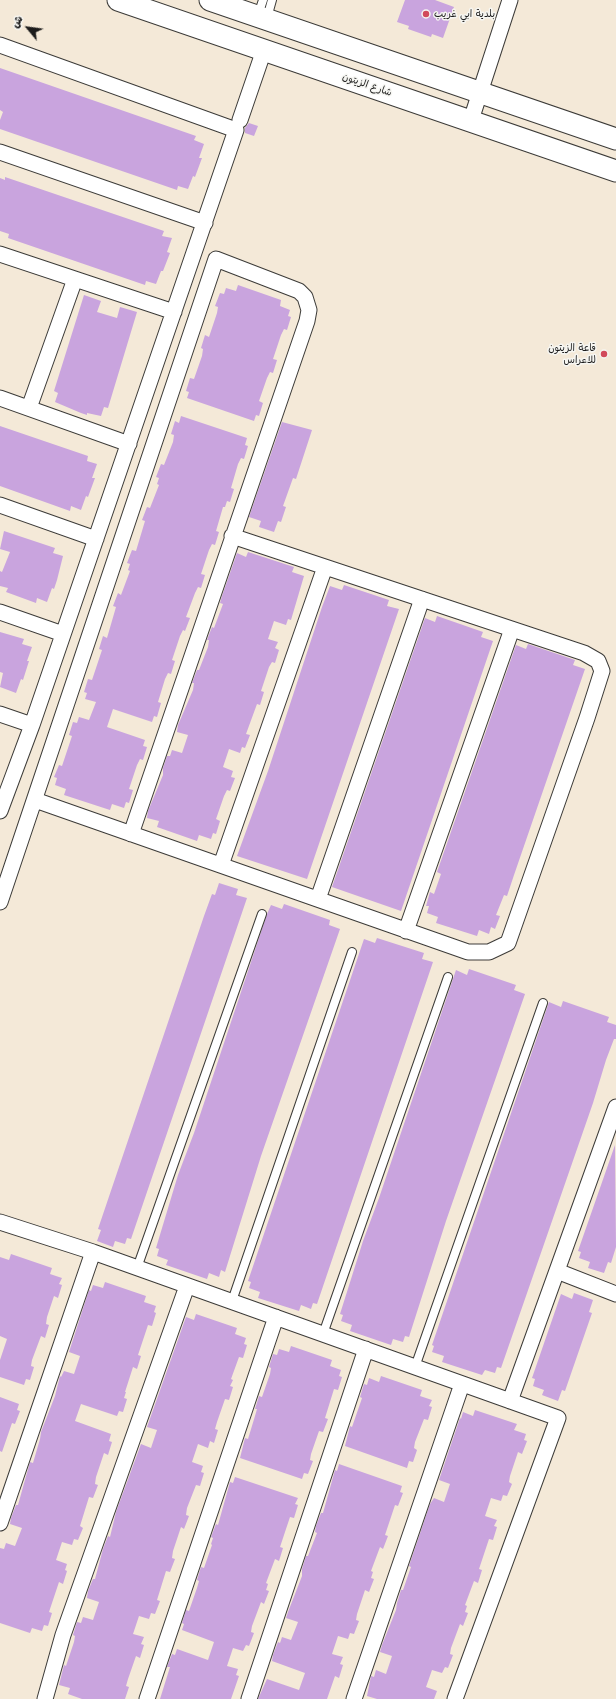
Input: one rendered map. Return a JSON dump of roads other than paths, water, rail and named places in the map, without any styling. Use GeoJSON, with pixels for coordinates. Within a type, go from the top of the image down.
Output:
{"type":"FeatureCollection","features":[{"type":"Feature","properties":{"kind":"main road","name":"شارع الزيتون"},"geometry":{"type":"LineString","coordinates":[[118,0],[616,171]]}},
{"type":"Feature","properties":{"kind":"main road"},"geometry":{"type":"LineString","coordinates":[[210,0],[265,9],[479,92],[616,139]]}},
{"type":"Feature","properties":{"kind":"street"},"geometry":{"type":"LineString","coordinates":[[470,120],[510,0]]}},
{"type":"Feature","properties":{"kind":"street"},"geometry":{"type":"LineString","coordinates":[[0,45],[236,130],[64,634],[0,811]]}},
{"type":"Feature","properties":{"kind":"street"},"geometry":{"type":"LineString","coordinates":[[240,120],[264,50]]}},
{"type":"Feature","properties":{"kind":"street"},"geometry":{"type":"LineString","coordinates":[[0,152],[205,223]]}},
{"type":"Feature","properties":{"kind":"street"},"geometry":{"type":"LineString","coordinates":[[0,254],[174,312]]}},
{"type":"Feature","properties":{"kind":"street"},"geometry":{"type":"LineString","coordinates":[[0,902],[216,259],[299,291],[305,297],[309,310],[307,321],[131,834]]}},
{"type":"Feature","properties":{"kind":"street"},"geometry":{"type":"LineString","coordinates":[[28,408],[75,279]]}},
{"type":"Feature","properties":{"kind":"street"},"geometry":{"type":"LineString","coordinates":[[0,398],[129,444]]}},
{"type":"Feature","properties":{"kind":"street"},"geometry":{"type":"LineString","coordinates":[[0,505],[96,539]]}},
{"type":"Feature","properties":{"kind":"street"},"geometry":{"type":"LineString","coordinates":[[35,800],[468,952],[489,952],[508,943],[602,671],[598,662],[584,653],[232,536]]}},
{"type":"Feature","properties":{"kind":"street"},"geometry":{"type":"LineString","coordinates":[[221,865],[325,567]]}},
{"type":"Feature","properties":{"kind":"street"},"geometry":{"type":"LineString","coordinates":[[318,899],[422,599]]}},
{"type":"Feature","properties":{"kind":"street"},"geometry":{"type":"LineString","coordinates":[[0,612],[64,634]]}},
{"type":"Feature","properties":{"kind":"street"},"geometry":{"type":"LineString","coordinates":[[406,931],[512,629]]}},
{"type":"Feature","properties":{"kind":"street"},"geometry":{"type":"LineString","coordinates":[[0,714],[32,725]]}},
{"type":"Feature","properties":{"kind":"street"},"geometry":{"type":"LineString","coordinates":[[510,1401],[616,1107]]}},
{"type":"Feature","properties":{"kind":"street"},"geometry":{"type":"LineString","coordinates":[[0,1222],[93,1252],[558,1418],[455,1699]]}},
{"type":"Feature","properties":{"kind":"street"},"geometry":{"type":"LineString","coordinates":[[0,1523],[93,1252]]}},
{"type":"Feature","properties":{"kind":"street"},"geometry":{"type":"LineString","coordinates":[[557,1271],[616,1294]]}},
{"type":"Feature","properties":{"kind":"street"},"geometry":{"type":"LineString","coordinates":[[45,1699],[62,1635],[187,1286]]}},
{"type":"Feature","properties":{"kind":"street"},"geometry":{"type":"LineString","coordinates":[[147,1699],[276,1317]]}},
{"type":"Feature","properties":{"kind":"street"},"geometry":{"type":"LineString","coordinates":[[249,1699],[366,1350]]}},
{"type":"Feature","properties":{"kind":"street"},"geometry":{"type":"LineString","coordinates":[[354,1699],[462,1384]]}},
{"type":"Feature","properties":{"kind":"lane"},"geometry":{"type":"LineString","coordinates":[[137,1268],[262,914]]}},
{"type":"Feature","properties":{"kind":"lane"},"geometry":{"type":"LineString","coordinates":[[232,1302],[352,952]]}},
{"type":"Feature","properties":{"kind":"lane"},"geometry":{"type":"LineString","coordinates":[[323,1334],[448,977]]}},
{"type":"Feature","properties":{"kind":"lane"},"geometry":{"type":"LineString","coordinates":[[414,1367],[543,1003]]}},
{"type":"Feature","properties":{"kind":"place","name":"بلدية ابي غريب"},"geometry":{"type":"Point","coordinates":[426,14]}},
{"type":"Feature","properties":{"kind":"place","name":"قاعة الزيتون للاعراس"},"geometry":{"type":"Point","coordinates":[604,354]}}]}
